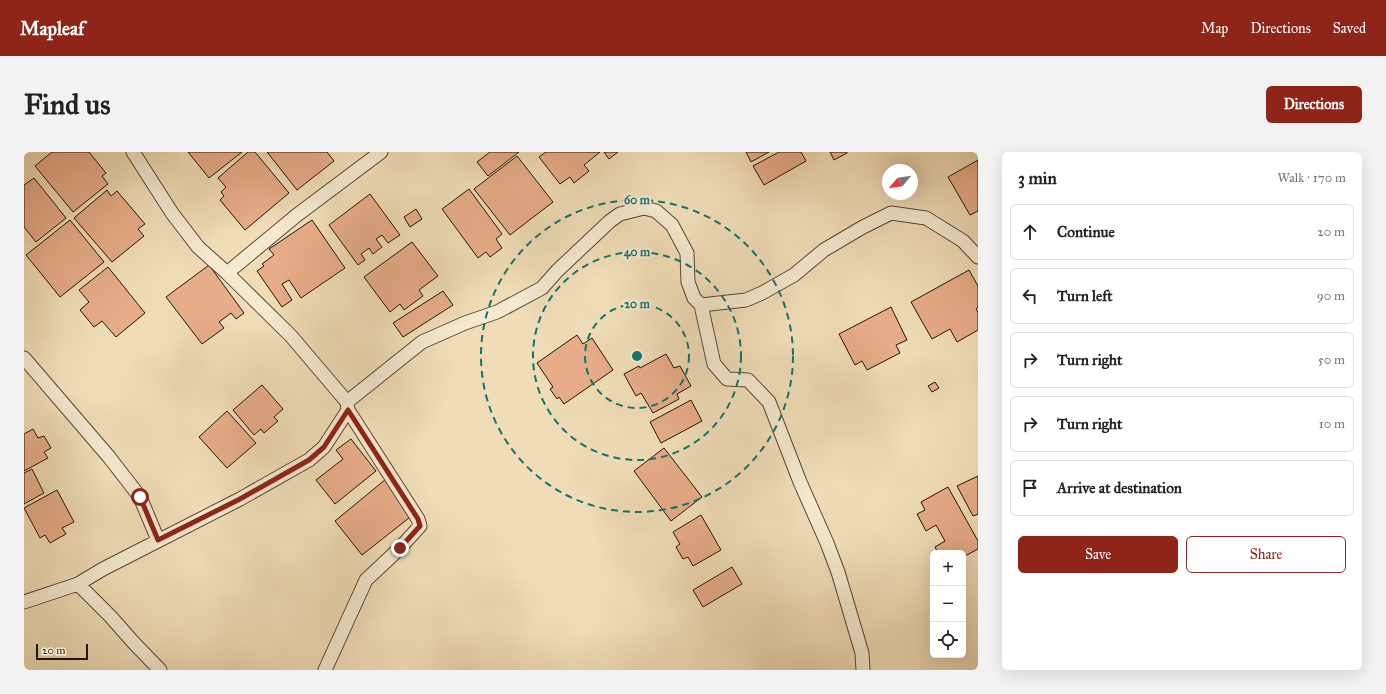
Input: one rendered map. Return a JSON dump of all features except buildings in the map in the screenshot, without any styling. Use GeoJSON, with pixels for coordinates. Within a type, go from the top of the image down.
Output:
{"type":"FeatureCollection","features":[{"type":"Feature","properties":{"kind":"street"},"geometry":{"type":"LineString","coordinates":[[133,152],[172,213],[198,247],[227,273],[291,336],[347,406],[418,519],[420,526],[400,548],[366,580],[325,670]]}},
{"type":"Feature","properties":{"kind":"street"},"geometry":{"type":"LineString","coordinates":[[227,273],[297,215],[381,152]]}},
{"type":"Feature","properties":{"kind":"street"},"geometry":{"type":"LineString","coordinates":[[24,602],[78,584],[158,540],[240,499],[309,460],[324,447],[347,406],[422,342],[466,323],[497,312],[542,288],[557,271],[610,221],[620,214],[644,208],[656,211],[672,225],[687,253],[688,282],[694,298],[702,305],[714,364],[726,379],[748,380],[769,402],[800,482],[838,572],[862,653],[863,670]]}},
{"type":"Feature","properties":{"kind":"street"},"geometry":{"type":"LineString","coordinates":[[702,305],[746,300],[762,293],[794,275],[824,250],[863,227],[891,213],[926,218],[963,241],[978,257]]}},
{"type":"Feature","properties":{"kind":"street"},"geometry":{"type":"LineString","coordinates":[[24,358],[109,457],[140,497],[158,540]]}},
{"type":"Feature","properties":{"kind":"street"},"geometry":{"type":"LineString","coordinates":[[78,584],[160,670]]}},
{"type":"Feature","properties":{"kind":"route"},"geometry":{"type":"LineString","coordinates":[[140,497],[158,540],[240,499],[309,460],[324,447],[348,410],[418,519],[420,526],[400,548]]}}]}
